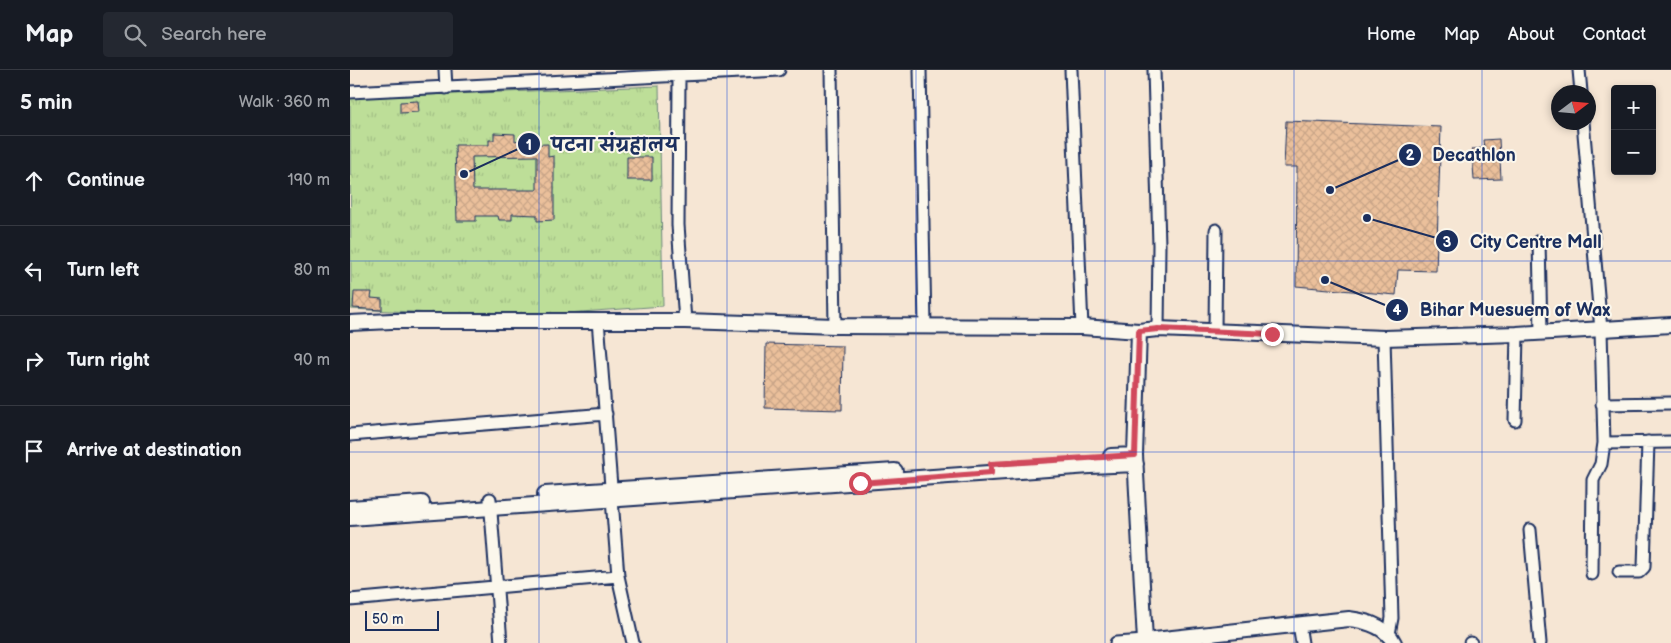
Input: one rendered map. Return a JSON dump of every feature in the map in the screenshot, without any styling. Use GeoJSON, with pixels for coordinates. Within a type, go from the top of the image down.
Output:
{"type":"FeatureCollection","features":[{"type":"Feature","properties":{"kind":"street"},"geometry":{"type":"LineString","coordinates":[[445,70],[446,88]]}},
{"type":"Feature","properties":{"kind":"street"},"geometry":{"type":"LineString","coordinates":[[350,92],[446,88],[570,76],[678,77],[779,70]]}},
{"type":"Feature","properties":{"kind":"street"},"geometry":{"type":"LineString","coordinates":[[830,70],[835,326]]}},
{"type":"Feature","properties":{"kind":"street"},"geometry":{"type":"LineString","coordinates":[[920,70],[925,326]]}},
{"type":"Feature","properties":{"kind":"street"},"geometry":{"type":"LineString","coordinates":[[1071,70],[1082,327]]}},
{"type":"Feature","properties":{"kind":"street"},"geometry":{"type":"LineString","coordinates":[[1154,70],[1159,245],[1158,329]]}},
{"type":"Feature","properties":{"kind":"street"},"geometry":{"type":"LineString","coordinates":[[1579,70],[1580,85]]}},
{"type":"Feature","properties":{"kind":"street"},"geometry":{"type":"LineString","coordinates":[[678,77],[678,225],[684,321]]}},
{"type":"Feature","properties":{"kind":"street"},"geometry":{"type":"LineString","coordinates":[[1585,130],[1601,330],[1604,443],[1601,464],[1593,480],[1592,574]]}},
{"type":"Feature","properties":{"kind":"street"},"geometry":{"type":"LineString","coordinates":[[1215,331],[1216,230]]}},
{"type":"Feature","properties":{"kind":"street"},"geometry":{"type":"LineString","coordinates":[[1539,241],[1541,333]]}},
{"type":"Feature","properties":{"kind":"street"},"geometry":{"type":"LineString","coordinates":[[598,320],[618,576],[633,643]]}},
{"type":"Feature","properties":{"kind":"street"},"geometry":{"type":"LineString","coordinates":[[350,323],[391,321],[684,321],[835,326],[1082,327],[1139,331],[1158,329],[1384,338],[1541,333],[1671,325]]}},
{"type":"Feature","properties":{"kind":"street"},"geometry":{"type":"LineString","coordinates":[[1139,331],[1135,460],[1145,642]]}},
{"type":"Feature","properties":{"kind":"street"},"geometry":{"type":"LineString","coordinates":[[1515,420],[1517,334]]}},
{"type":"Feature","properties":{"kind":"street"},"geometry":{"type":"LineString","coordinates":[[1384,338],[1392,639]]}},
{"type":"Feature","properties":{"kind":"street"},"geometry":{"type":"LineString","coordinates":[[1602,404],[1671,403]]}},
{"type":"Feature","properties":{"kind":"street"},"geometry":{"type":"LineString","coordinates":[[350,435],[606,414]]}},
{"type":"Feature","properties":{"kind":"street"},"geometry":{"type":"LineString","coordinates":[[1620,572],[1641,571],[1646,562],[1648,442]]}},
{"type":"Feature","properties":{"kind":"street"},"geometry":{"type":"LineString","coordinates":[[1604,443],[1671,442]]}},
{"type":"Feature","properties":{"kind":"street"},"geometry":{"type":"LineString","coordinates":[[350,508],[486,503],[991,468],[1135,460]]}},
{"type":"Feature","properties":{"kind":"street"},"geometry":{"type":"LineString","coordinates":[[350,518],[486,503]]}},
{"type":"Feature","properties":{"kind":"street"},"geometry":{"type":"LineString","coordinates":[[486,503],[497,588],[501,643]]}},
{"type":"Feature","properties":{"kind":"street"},"geometry":{"type":"LineString","coordinates":[[1530,530],[1540,643]]}},
{"type":"Feature","properties":{"kind":"street"},"geometry":{"type":"LineString","coordinates":[[350,600],[618,576]]}},
{"type":"Feature","properties":{"kind":"street"},"geometry":{"type":"LineString","coordinates":[[1116,643],[1145,642],[1350,619],[1372,624],[1392,639]]}},
{"type":"Feature","properties":{"kind":"street"},"geometry":{"type":"LineString","coordinates":[[1299,624],[1302,643]]}},
{"type":"Feature","properties":{"kind":"green space"},"geometry":{"type":"Polygon","coordinates":[[[659,86],[663,306],[513,317],[351,309],[350,98],[659,86]]]}},
{"type":"Feature","properties":{"kind":"building"},"geometry":{"type":"Polygon","coordinates":[[[418,101],[419,112],[400,113],[400,102],[418,101]]]}},
{"type":"Feature","properties":{"kind":"building"},"geometry":{"type":"Polygon","coordinates":[[[1286,121],[1441,127],[1436,271],[1398,270],[1396,295],[1296,286],[1297,167],[1284,167],[1286,121]]]}},
{"type":"Feature","properties":{"kind":"building"},"geometry":{"type":"Polygon","coordinates":[[[494,133],[515,134],[515,141],[519,140],[518,145],[548,144],[548,157],[554,156],[554,220],[537,221],[537,215],[512,214],[512,220],[499,220],[498,216],[476,216],[476,221],[457,221],[455,145],[489,145],[489,140],[494,140],[494,133]],[[537,156],[472,157],[473,190],[537,190],[537,156]]]}},
{"type":"Feature","properties":{"kind":"building"},"geometry":{"type":"Polygon","coordinates":[[[1499,139],[1501,179],[1474,180],[1472,149],[1484,148],[1483,140],[1499,139]]]}},
{"type":"Feature","properties":{"kind":"building"},"geometry":{"type":"Polygon","coordinates":[[[627,157],[652,157],[652,180],[627,180],[627,157]]]}},
{"type":"Feature","properties":{"kind":"building"},"geometry":{"type":"Polygon","coordinates":[[[354,292],[372,292],[371,298],[382,299],[382,310],[353,308],[354,292]]]}},
{"type":"Feature","properties":{"kind":"building"},"geometry":{"type":"Polygon","coordinates":[[[766,344],[843,346],[842,410],[765,408],[766,344]]]}},
{"type":"Feature","properties":{"kind":"place","name":"पटना संग्रहालय"},"geometry":{"type":"Point","coordinates":[464,174]}},
{"type":"Feature","properties":{"kind":"place","name":"Decathlon"},"geometry":{"type":"Point","coordinates":[1330,190]}},
{"type":"Feature","properties":{"kind":"place","name":"City Centre Mall"},"geometry":{"type":"Point","coordinates":[1367,218]}},
{"type":"Feature","properties":{"kind":"place","name":"Bihar Muesuem of Wax"},"geometry":{"type":"Point","coordinates":[1325,280]}},
{"type":"Feature","properties":{"kind":"route"},"geometry":{"type":"LineString","coordinates":[[860,483],[991,473],[991,464],[1135,455],[1139,331],[1158,329],[1272,334]]}}]}
